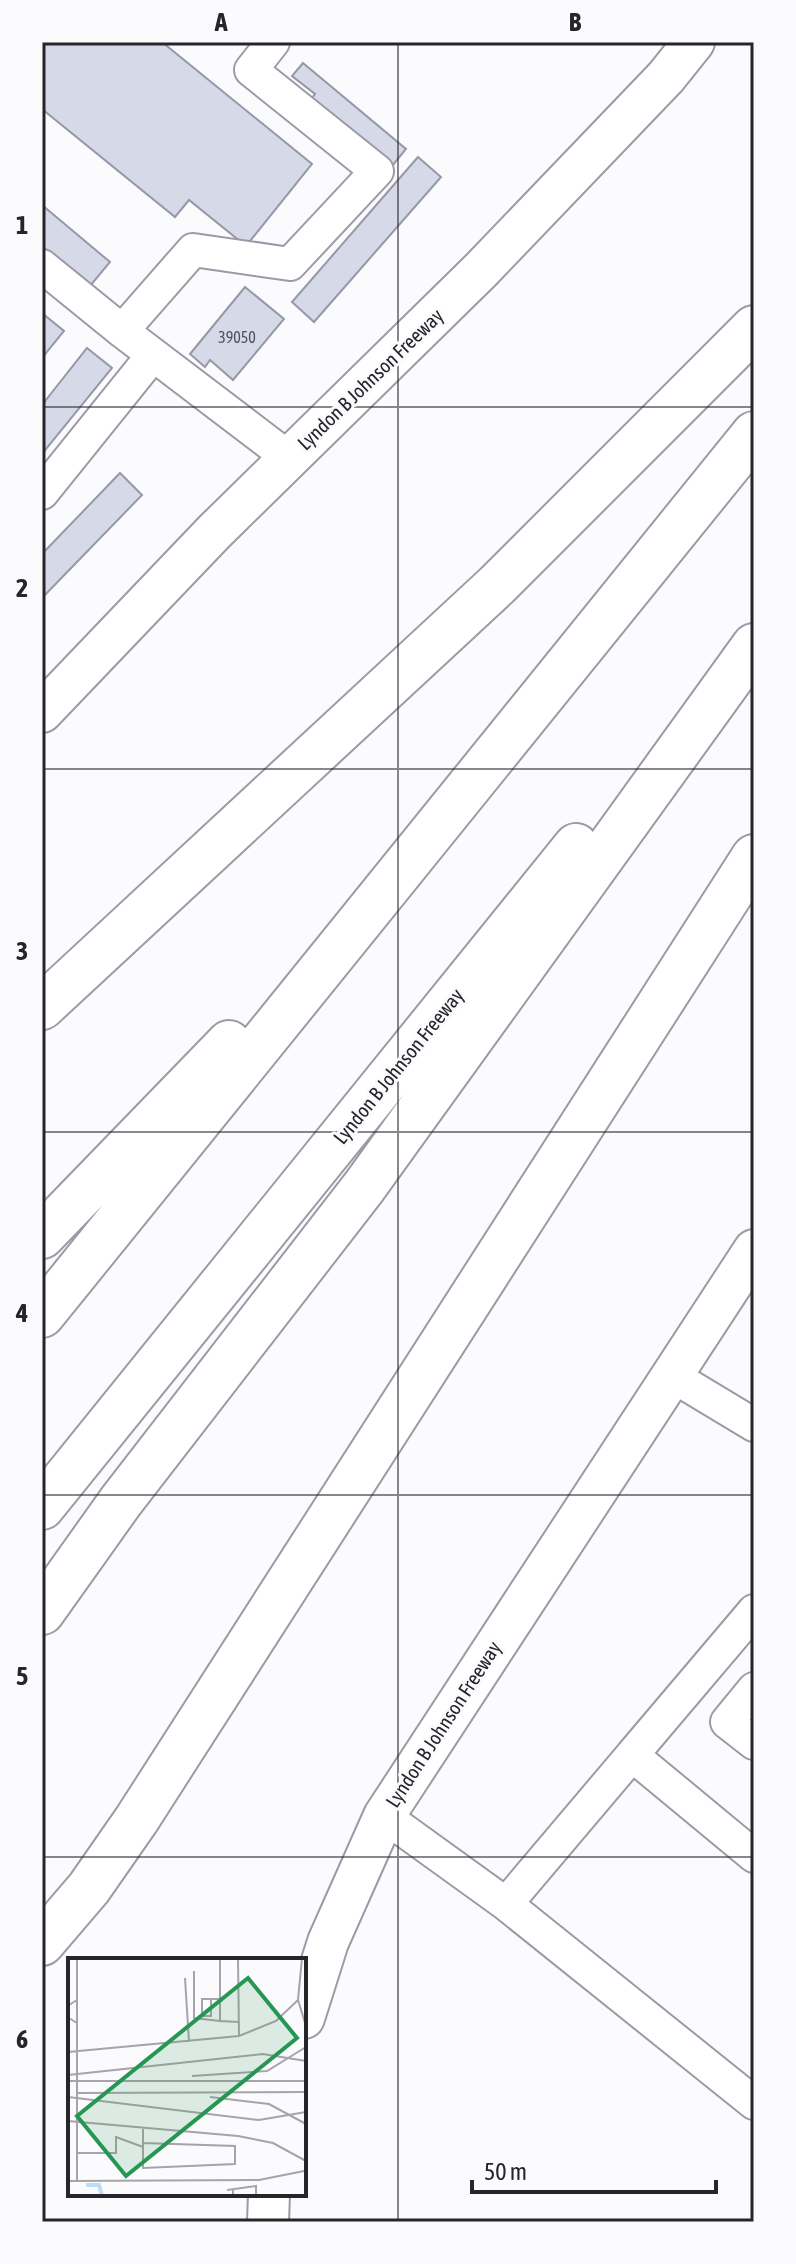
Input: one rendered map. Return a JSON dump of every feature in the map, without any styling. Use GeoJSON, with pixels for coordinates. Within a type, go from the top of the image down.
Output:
{"type":"FeatureCollection","features":[{"type":"Feature","properties":{"kind":"highway"},"geometry":{"type":"LineString","coordinates":[[42,1007],[497,585],[754,328]]}},
{"type":"Feature","properties":{"kind":"highway"},"geometry":{"type":"LineString","coordinates":[[42,1315],[754,434]]}},
{"type":"Feature","properties":{"kind":"highway","name":"Lyndon B Johnson Freeway"},"geometry":{"type":"LineString","coordinates":[[42,1507],[754,625]]}},
{"type":"Feature","properties":{"kind":"highway"},"geometry":{"type":"LineString","coordinates":[[42,1612],[121,1501],[364,1187],[754,646]]}},
{"type":"Feature","properties":{"kind":"highway"},"geometry":{"type":"LineString","coordinates":[[42,1943],[89,1888],[137,1819],[754,857]]}},
{"type":"Feature","properties":{"kind":"highway"},"geometry":{"type":"LineString","coordinates":[[42,1236],[407,861]]}},
{"type":"Feature","properties":{"kind":"main road","name":"Lyndon B Johnson Freeway"},"geometry":{"type":"LineString","coordinates":[[42,712],[289,458],[492,259],[666,77],[694,42]]}},
{"type":"Feature","properties":{"kind":"main road","name":"Lyndon B Johnson Freeway"},"geometry":{"type":"LineString","coordinates":[[306,2012],[328,1942],[384,1816],[754,1250]]}},
{"type":"Feature","properties":{"kind":"main road"},"geometry":{"type":"LineString","coordinates":[[268,2222],[269,2196]]}},
{"type":"Feature","properties":{"kind":"lane"},"geometry":{"type":"LineString","coordinates":[[122,331],[193,250],[290,264],[377,171],[251,70],[273,42]]}},
{"type":"Feature","properties":{"kind":"lane"},"geometry":{"type":"LineString","coordinates":[[42,266],[289,458]]}},
{"type":"Feature","properties":{"kind":"lane"},"geometry":{"type":"LineString","coordinates":[[42,493],[153,355]]}},
{"type":"Feature","properties":{"kind":"lane"},"geometry":{"type":"LineString","coordinates":[[671,1375],[754,1425]]}},
{"type":"Feature","properties":{"kind":"lane"},"geometry":{"type":"LineString","coordinates":[[506,1904],[754,1611]]}},
{"type":"Feature","properties":{"kind":"lane"},"geometry":{"type":"LineString","coordinates":[[754,1689],[727,1722],[754,1743]]}},
{"type":"Feature","properties":{"kind":"lane"},"geometry":{"type":"LineString","coordinates":[[632,1755],[754,1856]]}},
{"type":"Feature","properties":{"kind":"lane"},"geometry":{"type":"LineString","coordinates":[[384,1816],[506,1904],[754,2103]]}},
{"type":"Feature","properties":{"kind":"building"},"geometry":{"type":"Polygon","coordinates":[[[42,42],[162,42],[312,164],[246,246],[189,200],[175,217],[42,109],[42,42]]]}},
{"type":"Feature","properties":{"kind":"building"},"geometry":{"type":"Polygon","coordinates":[[[303,63],[406,149],[388,171],[307,104],[315,94],[292,76],[303,63]]]}},
{"type":"Feature","properties":{"kind":"building"},"geometry":{"type":"Polygon","coordinates":[[[418,157],[441,177],[314,322],[292,302],[418,157]]]}},
{"type":"Feature","properties":{"kind":"building"},"geometry":{"type":"Polygon","coordinates":[[[42,205],[110,262],[90,286],[42,246],[42,205]]]}},
{"type":"Feature","properties":{"kind":"building"},"geometry":{"type":"Polygon","coordinates":[[[245,287],[284,319],[233,380],[210,360],[205,367],[190,354],[245,287]]]}},
{"type":"Feature","properties":{"kind":"building"},"geometry":{"type":"Polygon","coordinates":[[[42,313],[64,331],[42,358],[42,313]]]}},
{"type":"Feature","properties":{"kind":"building"},"geometry":{"type":"Polygon","coordinates":[[[87,348],[112,368],[42,454],[42,405],[87,348]]]}},
{"type":"Feature","properties":{"kind":"building"},"geometry":{"type":"Polygon","coordinates":[[[120,473],[142,495],[42,598],[42,554],[120,473]]]}}]}
